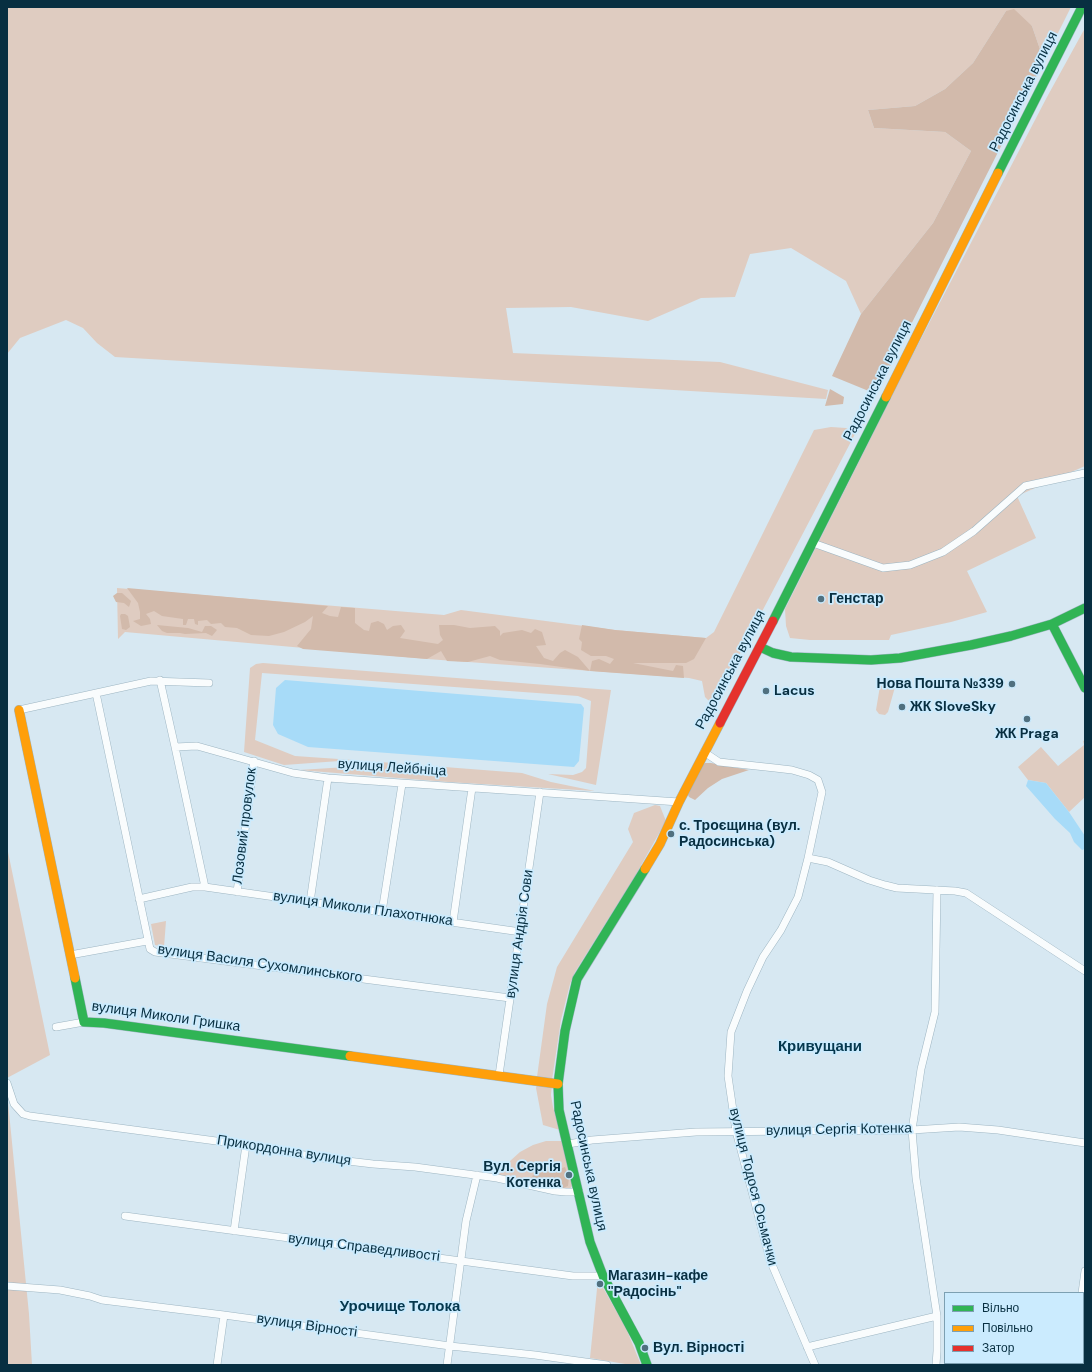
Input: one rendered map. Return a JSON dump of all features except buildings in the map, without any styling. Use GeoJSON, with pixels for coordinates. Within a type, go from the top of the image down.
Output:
{"type":"FeatureCollection","features":[{"type":"Feature","properties":{"kind":"street","name":"Радосинська вулиця"},"geometry":{"type":"LineString","coordinates":[[647,1365],[639,1343],[603,1276],[590,1242],[559,1110],[558,1084],[564,1031],[577,979],[660,844],[704,752],[813,543],[1082,7]]}},
{"type":"Feature","properties":{"kind":"street"},"geometry":{"type":"LineString","coordinates":[[813,543],[882,568],[910,564],[943,552],[974,531],[1025,486],[1085,473]]}},
{"type":"Feature","properties":{"kind":"street"},"geometry":{"type":"LineString","coordinates":[[760,646],[773,653],[791,657],[871,660],[900,658],[971,646],[1012,636],[1052,624],[1085,608]]}},
{"type":"Feature","properties":{"kind":"street"},"geometry":{"type":"LineString","coordinates":[[1052,624],[1085,688]]}},
{"type":"Feature","properties":{"kind":"street"},"geometry":{"type":"LineString","coordinates":[[160,680],[205,887]]}},
{"type":"Feature","properties":{"kind":"street"},"geometry":{"type":"LineString","coordinates":[[19,710],[152,681],[160,680],[209,683]]}},
{"type":"Feature","properties":{"kind":"street","name":"вулиця Василя Сухомлинського"},"geometry":{"type":"LineString","coordinates":[[96,693],[150,949],[155,952],[510,998]]}},
{"type":"Feature","properties":{"kind":"street","name":"вулиця Миколи Гришка"},"geometry":{"type":"LineString","coordinates":[[19,710],[84,1022],[112,1024],[558,1084]]}},
{"type":"Feature","properties":{"kind":"street","name":"вулиця Лейбніца"},"geometry":{"type":"LineString","coordinates":[[175,747],[197,746],[293,773],[328,778],[679,802]]}},
{"type":"Feature","properties":{"kind":"street","name":"вулиця Тодося Осьмачки"},"geometry":{"type":"LineString","coordinates":[[704,752],[719,762],[742,766],[758,766],[792,770],[809,775],[818,780],[822,792],[798,897],[781,930],[763,957],[747,991],[731,1032],[728,1076],[736,1131],[770,1260],[815,1365]]}},
{"type":"Feature","properties":{"kind":"street","name":"Лозовий провулок"},"geometry":{"type":"LineString","coordinates":[[237,892],[254,761]]}},
{"type":"Feature","properties":{"kind":"street"},"geometry":{"type":"LineString","coordinates":[[310,902],[328,778]]}},
{"type":"Feature","properties":{"kind":"street"},"geometry":{"type":"LineString","coordinates":[[382,912],[402,784]]}},
{"type":"Feature","properties":{"kind":"street"},"geometry":{"type":"LineString","coordinates":[[453,922],[472,788]]}},
{"type":"Feature","properties":{"kind":"street","name":"вулиця Андрія Сови"},"geometry":{"type":"LineString","coordinates":[[499,1075],[540,792]]}},
{"type":"Feature","properties":{"kind":"street"},"geometry":{"type":"LineString","coordinates":[[808,858],[828,862],[869,880],[885,885],[898,888],[955,891],[971,896],[1085,971]]}},
{"type":"Feature","properties":{"kind":"street","name":"вулиця Миколи Плахотнюка"},"geometry":{"type":"LineString","coordinates":[[139,899],[192,887],[205,887],[520,932]]}},
{"type":"Feature","properties":{"kind":"street"},"geometry":{"type":"LineString","coordinates":[[936,890],[935,1012],[921,1069],[912,1130],[918,1193],[937,1316],[936,1365]]}},
{"type":"Feature","properties":{"kind":"street"},"geometry":{"type":"LineString","coordinates":[[70,955],[148,941]]}},
{"type":"Feature","properties":{"kind":"street"},"geometry":{"type":"LineString","coordinates":[[56,1027],[84,1022]]}},
{"type":"Feature","properties":{"kind":"street","name":"Прикордонна вулиця"},"geometry":{"type":"LineString","coordinates":[[7,1083],[14,1104],[23,1114],[30,1116],[246,1145],[322,1158],[373,1164],[415,1166],[497,1178],[555,1191],[579,1192]]}},
{"type":"Feature","properties":{"kind":"street","name":"вулиця Сергія Котенка"},"geometry":{"type":"LineString","coordinates":[[568,1144],[592,1140],[666,1134],[736,1131],[912,1130],[959,1127],[998,1130],[1085,1143]]}},
{"type":"Feature","properties":{"kind":"street"},"geometry":{"type":"LineString","coordinates":[[234,1231],[246,1145]]}},
{"type":"Feature","properties":{"kind":"street"},"geometry":{"type":"LineString","coordinates":[[447,1365],[466,1221],[477,1175]]}},
{"type":"Feature","properties":{"kind":"street","name":"вулиця Справедливості"},"geometry":{"type":"LineString","coordinates":[[125,1216],[574,1276],[603,1276]]}},
{"type":"Feature","properties":{"kind":"street"},"geometry":{"type":"LineString","coordinates":[[1082,1292],[1085,1271]]}},
{"type":"Feature","properties":{"kind":"street","name":"вулиця Вірності"},"geometry":{"type":"LineString","coordinates":[[7,1286],[60,1290],[102,1300],[607,1365]]}},
{"type":"Feature","properties":{"kind":"street"},"geometry":{"type":"LineString","coordinates":[[218,1365],[224,1315]]}},
{"type":"Feature","properties":{"kind":"street"},"geometry":{"type":"LineString","coordinates":[[807,1347],[937,1316]]}},
{"type":"Feature","properties":{"kind":"shaded area"},"geometry":{"type":"Polygon","coordinates":[[[7,7],[1071,7],[1044,61],[1032,26],[1006,11],[973,63],[945,89],[915,106],[868,110],[874,128],[945,132],[971,151],[933,223],[861,314],[846,281],[791,248],[750,254],[735,297],[701,298],[648,321],[571,307],[506,308],[513,353],[720,362],[828,390],[826,399],[115,357],[97,343],[83,328],[66,320],[20,338],[7,354],[7,7]]]}},
{"type":"Feature","properties":{"kind":"shaded area"},"geometry":{"type":"Polygon","coordinates":[[[1014,9],[1032,26],[1044,61],[876,394],[832,376],[861,314],[933,223],[971,151],[945,132],[874,128],[868,110],[915,106],[945,89],[973,63],[1006,11],[1014,9]]]}},
{"type":"Feature","properties":{"kind":"shaded area"},"geometry":{"type":"Polygon","coordinates":[[[1085,28],[1085,466],[1017,496],[1036,538],[967,571],[987,612],[951,622],[891,635],[889,640],[810,640],[790,638],[786,626],[785,609],[912,356],[1047,97],[1085,28]]]}},
{"type":"Feature","properties":{"kind":"shaded area"},"geometry":{"type":"Polygon","coordinates":[[[830,389],[844,397],[843,404],[825,406],[830,389]]]}},
{"type":"Feature","properties":{"kind":"shaded area"},"geometry":{"type":"Polygon","coordinates":[[[831,427],[846,428],[855,434],[712,707],[710,702],[705,697],[702,681],[689,678],[427,659],[125,632],[118,639],[117,588],[444,615],[461,610],[615,630],[706,638],[714,632],[814,430],[831,427]]]}},
{"type":"Feature","properties":{"kind":"shaded area"},"geometry":{"type":"Polygon","coordinates":[[[127,588],[328,606],[322,613],[338,617],[341,607],[355,608],[355,623],[364,630],[369,631],[371,623],[378,621],[384,624],[387,630],[393,626],[401,625],[405,631],[400,638],[438,644],[443,640],[440,635],[439,625],[454,625],[470,628],[495,626],[500,631],[500,636],[503,633],[522,630],[531,633],[535,629],[542,632],[546,645],[536,646],[544,658],[553,661],[565,650],[578,657],[590,671],[500,660],[490,656],[468,662],[447,661],[441,651],[427,659],[303,649],[297,646],[311,629],[313,616],[305,622],[284,632],[269,636],[251,635],[237,628],[225,627],[221,623],[211,624],[207,620],[198,621],[198,625],[195,624],[194,619],[188,619],[186,625],[183,625],[183,619],[162,616],[154,611],[146,614],[150,619],[151,624],[141,626],[133,621],[140,619],[140,612],[138,603],[127,588]]]}},
{"type":"Feature","properties":{"kind":"shaded area"},"geometry":{"type":"Polygon","coordinates":[[[117,593],[122,593],[131,601],[129,607],[124,603],[116,602],[113,596],[117,593]]]}},
{"type":"Feature","properties":{"kind":"shaded area"},"geometry":{"type":"Polygon","coordinates":[[[121,614],[128,616],[130,627],[126,630],[122,629],[121,614]]]}},
{"type":"Feature","properties":{"kind":"shaded area"},"geometry":{"type":"Polygon","coordinates":[[[157,625],[188,628],[202,632],[205,626],[211,626],[217,630],[212,636],[206,633],[167,633],[162,631],[157,625]]]}},
{"type":"Feature","properties":{"kind":"shaded area"},"geometry":{"type":"Polygon","coordinates":[[[582,625],[615,630],[706,638],[694,659],[686,663],[633,663],[673,671],[676,665],[683,666],[684,678],[590,671],[592,661],[599,659],[610,664],[614,659],[606,656],[591,656],[581,650],[582,642],[579,639],[582,625]]]}},
{"type":"Feature","properties":{"kind":"shaded area"},"geometry":{"type":"Polygon","coordinates":[[[263,663],[611,690],[596,785],[548,774],[573,775],[582,772],[586,768],[591,701],[578,696],[262,673],[255,740],[295,756],[353,760],[284,765],[244,752],[250,668],[256,664],[263,663]]]}},
{"type":"Feature","properties":{"kind":"shaded area"},"geometry":{"type":"Polygon","coordinates":[[[893,684],[895,687],[888,712],[885,715],[879,714],[876,710],[880,686],[893,684]]]}},
{"type":"Feature","properties":{"kind":"shaded area"},"geometry":{"type":"Polygon","coordinates":[[[1085,740],[1085,797],[1069,812],[1046,783],[1028,780],[1018,767],[1041,747],[1058,766],[1084,745],[1083,741],[1085,740]]]}},
{"type":"Feature","properties":{"kind":"shaded area"},"geometry":{"type":"Polygon","coordinates":[[[380,762],[522,773],[551,782],[595,791],[448,782],[299,770],[347,767],[380,762]]]}},
{"type":"Feature","properties":{"kind":"shaded area"},"geometry":{"type":"Polygon","coordinates":[[[705,763],[749,770],[722,779],[708,788],[695,800],[689,797],[687,793],[701,767],[705,763]]]}},
{"type":"Feature","properties":{"kind":"shaded area"},"geometry":{"type":"Polygon","coordinates":[[[655,805],[660,806],[666,821],[635,876],[575,972],[570,984],[561,1020],[552,1080],[537,1077],[547,1004],[557,967],[633,842],[628,829],[634,813],[655,805]]]}},
{"type":"Feature","properties":{"kind":"shaded area"},"geometry":{"type":"Polygon","coordinates":[[[7,847],[50,1055],[7,1078],[7,847]]]}},
{"type":"Feature","properties":{"kind":"shaded area"},"geometry":{"type":"Polygon","coordinates":[[[166,921],[164,947],[155,945],[151,924],[166,921]]]}},
{"type":"Feature","properties":{"kind":"shaded area"},"geometry":{"type":"Polygon","coordinates":[[[537,1084],[552,1085],[551,1095],[553,1107],[560,1130],[543,1125],[536,1088],[537,1084]]]}},
{"type":"Feature","properties":{"kind":"shaded area"},"geometry":{"type":"Polygon","coordinates":[[[7,1092],[29,1314],[32,1365],[7,1365],[7,1092]]]}},
{"type":"Feature","properties":{"kind":"shaded area"},"geometry":{"type":"Polygon","coordinates":[[[546,1141],[563,1141],[573,1184],[570,1189],[564,1190],[496,1176],[508,1167],[510,1161],[520,1152],[533,1145],[546,1141]]]}},
{"type":"Feature","properties":{"kind":"shaded area"},"geometry":{"type":"Polygon","coordinates":[[[565,1167],[569,1178],[568,1186],[563,1188],[539,1184],[532,1176],[544,1170],[555,1171],[565,1167]]]}},
{"type":"Feature","properties":{"kind":"shaded area"},"geometry":{"type":"Polygon","coordinates":[[[598,1279],[626,1328],[641,1365],[631,1365],[590,1358],[598,1279]]]}},
{"type":"Feature","properties":{"kind":"water"},"geometry":{"type":"Polygon","coordinates":[[[285,680],[581,704],[584,708],[579,761],[574,767],[308,747],[278,734],[273,725],[276,688],[285,680]]]}},
{"type":"Feature","properties":{"kind":"water"},"geometry":{"type":"Polygon","coordinates":[[[1028,780],[1046,783],[1069,812],[1085,836],[1085,849],[1082,850],[1074,842],[1070,833],[1055,819],[1026,786],[1028,780]]]}},
{"type":"Feature","properties":{"kind":"traffic: fast"},"geometry":{"type":"LineString","coordinates":[[998,173],[1082,7]]}},
{"type":"Feature","properties":{"kind":"traffic: fast"},"geometry":{"type":"LineString","coordinates":[[773,621],[886,397]]}},
{"type":"Feature","properties":{"kind":"traffic: fast"},"geometry":{"type":"LineString","coordinates":[[760,647],[773,653],[791,657],[871,660],[900,658],[1011,636],[1052,624],[1085,608]]}},
{"type":"Feature","properties":{"kind":"traffic: fast"},"geometry":{"type":"LineString","coordinates":[[1052,624],[1085,688]]}},
{"type":"Feature","properties":{"kind":"traffic: fast"},"geometry":{"type":"LineString","coordinates":[[645,869],[577,979],[565,1031],[558,1084],[559,1110],[590,1242],[603,1276],[639,1343],[647,1365]]}},
{"type":"Feature","properties":{"kind":"traffic: fast"},"geometry":{"type":"LineString","coordinates":[[75,978],[84,1022],[104,1023],[350,1056]]}},
{"type":"Feature","properties":{"kind":"traffic: slow"},"geometry":{"type":"LineString","coordinates":[[886,397],[998,173]]}},
{"type":"Feature","properties":{"kind":"traffic: slow"},"geometry":{"type":"LineString","coordinates":[[19,710],[75,978]]}},
{"type":"Feature","properties":{"kind":"traffic: slow"},"geometry":{"type":"LineString","coordinates":[[645,869],[660,844],[679,802],[720,723]]}},
{"type":"Feature","properties":{"kind":"traffic: slow"},"geometry":{"type":"LineString","coordinates":[[350,1056],[558,1084]]}},
{"type":"Feature","properties":{"kind":"traffic: jam"},"geometry":{"type":"LineString","coordinates":[[720,723],[773,621]]}},
{"type":"Feature","properties":{"kind":"place","name":"Генстар"},"geometry":{"type":"Point","coordinates":[821,599]}},
{"type":"Feature","properties":{"kind":"place","name":"Нова Пошта №339"},"geometry":{"type":"Point","coordinates":[1012,684]}},
{"type":"Feature","properties":{"kind":"place","name":"Lacus"},"geometry":{"type":"Point","coordinates":[766,691]}},
{"type":"Feature","properties":{"kind":"place","name":"ЖК SloveSky"},"geometry":{"type":"Point","coordinates":[902,707]}},
{"type":"Feature","properties":{"kind":"place","name":"ЖК Praga"},"geometry":{"type":"Point","coordinates":[1027,719]}},
{"type":"Feature","properties":{"kind":"place","name":"с. Троєщина (вул. Радосинська)"},"geometry":{"type":"Point","coordinates":[671,834]}},
{"type":"Feature","properties":{"kind":"place","name":"Вул. Сергія Котенка"},"geometry":{"type":"Point","coordinates":[569,1175]}},
{"type":"Feature","properties":{"kind":"place","name":"Магазин-кафе ''Радосінь\""},"geometry":{"type":"Point","coordinates":[600,1284]}},
{"type":"Feature","properties":{"kind":"place","name":"Вул. Вірності"},"geometry":{"type":"Point","coordinates":[645,1348]}},
{"type":"Feature","properties":{"kind":"district","name":"Кривущани"},"geometry":{"type":"Point","coordinates":[820,1047]}},
{"type":"Feature","properties":{"kind":"district","name":"Урочище Толока"},"geometry":{"type":"Point","coordinates":[400,1307]}}]}
